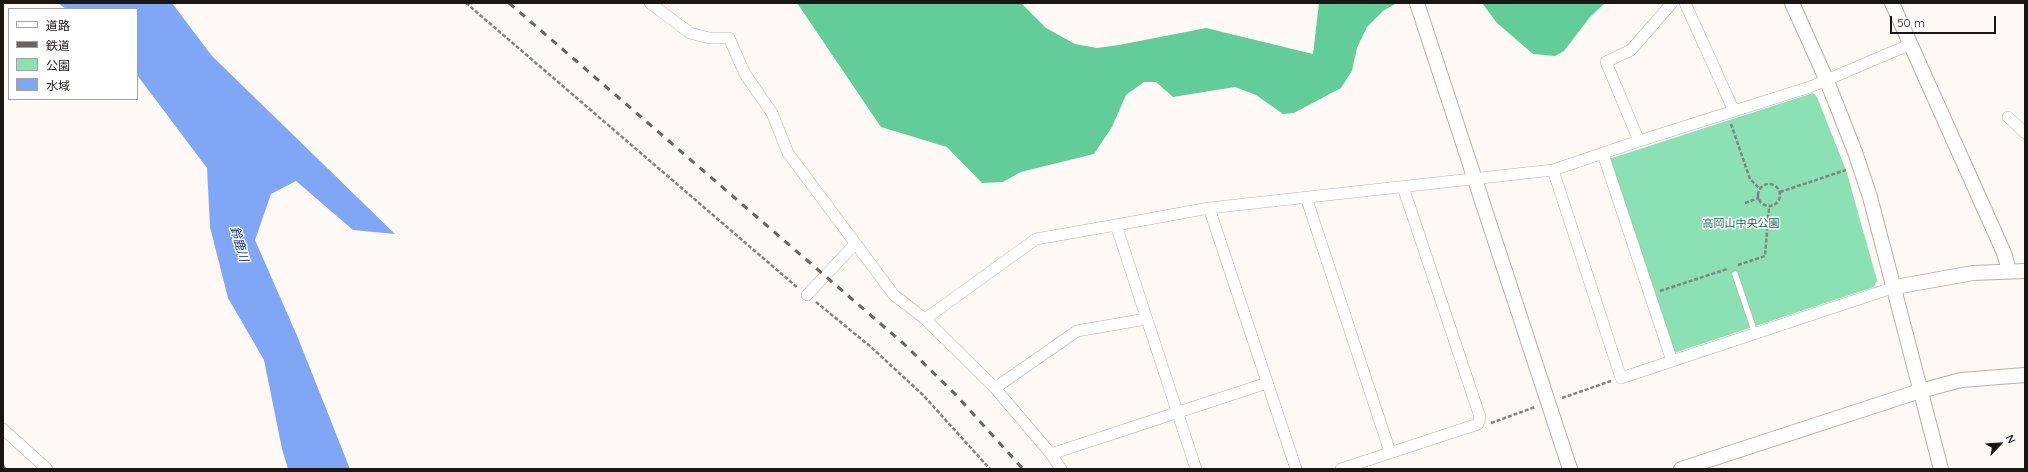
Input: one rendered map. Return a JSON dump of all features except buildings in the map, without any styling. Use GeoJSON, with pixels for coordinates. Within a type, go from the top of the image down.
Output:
{"type":"FeatureCollection","features":[{"type":"Feature","properties":{"kind":"street"},"geometry":{"type":"LineString","coordinates":[[650,3],[690,33],[709,38],[729,38],[745,74],[772,113],[788,153],[894,295],[925,319],[995,388],[1062,469]]}},
{"type":"Feature","properties":{"kind":"street"},"geometry":{"type":"LineString","coordinates":[[1417,3],[1570,469]]}},
{"type":"Feature","properties":{"kind":"street"},"geometry":{"type":"LineString","coordinates":[[1638,141],[1606,62],[1631,50],[1672,3]]}},
{"type":"Feature","properties":{"kind":"street"},"geometry":{"type":"LineString","coordinates":[[1685,3],[1734,111]]}},
{"type":"Feature","properties":{"kind":"street"},"geometry":{"type":"LineString","coordinates":[[1792,3],[1827,81],[1855,152],[1895,287],[1920,391],[1941,469]]}},
{"type":"Feature","properties":{"kind":"street"},"geometry":{"type":"LineString","coordinates":[[1892,3],[2004,253],[2009,270]]}},
{"type":"Feature","properties":{"kind":"street"},"geometry":{"type":"LineString","coordinates":[[925,319],[1036,239],[1209,208],[1553,170],[1638,141],[1827,81],[1911,44]]}},
{"type":"Feature","properties":{"kind":"street"},"geometry":{"type":"LineString","coordinates":[[2008,117],[2025,133]]}},
{"type":"Feature","properties":{"kind":"street"},"geometry":{"type":"LineString","coordinates":[[1603,154],[1672,361]]}},
{"type":"Feature","properties":{"kind":"street"},"geometry":{"type":"LineString","coordinates":[[1553,170],[1621,378],[1895,287],[1966,274],[2009,270],[2025,271]]}},
{"type":"Feature","properties":{"kind":"street"},"geometry":{"type":"LineString","coordinates":[[1340,469],[1478,424],[1480,417],[1403,187]]}},
{"type":"Feature","properties":{"kind":"street"},"geometry":{"type":"LineString","coordinates":[[1306,197],[1390,452]]}},
{"type":"Feature","properties":{"kind":"street"},"geometry":{"type":"LineString","coordinates":[[1209,208],[1296,469]]}},
{"type":"Feature","properties":{"kind":"street"},"geometry":{"type":"LineString","coordinates":[[1116,225],[1196,469]]}},
{"type":"Feature","properties":{"kind":"street"},"geometry":{"type":"LineString","coordinates":[[807,296],[855,244]]}},
{"type":"Feature","properties":{"kind":"street"},"geometry":{"type":"LineString","coordinates":[[995,388],[1077,331],[1146,320]]}},
{"type":"Feature","properties":{"kind":"street"},"geometry":{"type":"LineString","coordinates":[[1681,469],[1920,391],[1961,380],[2025,374]]}},
{"type":"Feature","properties":{"kind":"street"},"geometry":{"type":"LineString","coordinates":[[1051,454],[1267,383]]}},
{"type":"Feature","properties":{"kind":"street"},"geometry":{"type":"LineString","coordinates":[[3,429],[47,469]]}},
{"type":"Feature","properties":{"kind":"lane"},"geometry":{"type":"LineString","coordinates":[[1735,274],[1754,333]]}},
{"type":"Feature","properties":{"kind":"path"},"geometry":{"type":"LineString","coordinates":[[466,3],[807,296],[871,347],[923,395],[990,469]]}},
{"type":"Feature","properties":{"kind":"path"},"geometry":{"type":"LineString","coordinates":[[1731,124],[1750,179],[1760,189]]}},
{"type":"Feature","properties":{"kind":"path"},"geometry":{"type":"LineString","coordinates":[[1780,192],[1846,170]]}},
{"type":"Feature","properties":{"kind":"path"},"geometry":{"type":"LineString","coordinates":[[1772,184],[1780,192],[1778,201],[1775,205],[1769,207],[1762,204],[1759,198],[1760,189],[1764,185],[1772,184]]}},
{"type":"Feature","properties":{"kind":"path"},"geometry":{"type":"LineString","coordinates":[[1745,204],[1759,198]]}},
{"type":"Feature","properties":{"kind":"path"},"geometry":{"type":"LineString","coordinates":[[1650,294],[1765,256],[1769,207]]}},
{"type":"Feature","properties":{"kind":"path"},"geometry":{"type":"LineString","coordinates":[[1562,398],[1621,378]]}},
{"type":"Feature","properties":{"kind":"path"},"geometry":{"type":"LineString","coordinates":[[1478,424],[1488,423],[1535,407]]}},
{"type":"Feature","properties":{"kind":"path"},"geometry":{"type":"LineString","coordinates":[[3,466],[6,469]]}},
{"type":"Feature","properties":{"kind":"green space"},"geometry":{"type":"Polygon","coordinates":[[[797,3],[1021,3],[1046,28],[1075,44],[1097,48],[1206,28],[1313,54],[1319,3],[1397,3],[1383,11],[1367,27],[1357,48],[1352,71],[1341,88],[1294,113],[1283,114],[1256,95],[1235,87],[1173,97],[1156,82],[1144,82],[1126,95],[1112,127],[1094,154],[1021,172],[1003,182],[982,183],[947,147],[881,127],[797,3]]]}},
{"type":"Feature","properties":{"kind":"green space"},"geometry":{"type":"Polygon","coordinates":[[[1482,3],[1605,3],[1590,17],[1564,51],[1555,56],[1533,54],[1497,23],[1482,3]]]}},
{"type":"Feature","properties":{"kind":"green space","name":"高岡山中央公園"},"geometry":{"type":"Polygon","coordinates":[[[1813,93],[1817,97],[1846,170],[1877,280],[1874,287],[1674,353],[1609,159],[1813,93]]]}},
{"type":"Feature","properties":{"kind":"water","name":"鈴鹿川"},"geometry":{"type":"Polygon","coordinates":[[[58,3],[172,3],[212,56],[395,234],[353,230],[296,181],[271,194],[255,240],[298,338],[350,469],[288,469],[282,449],[264,360],[228,298],[210,227],[207,168],[138,76],[138,8],[65,8],[58,3]]]}},
{"type":"Feature","properties":{"kind":"railway"},"geometry":{"type":"LineString","coordinates":[[509,3],[904,344],[955,394],[1023,469]]}}]}
